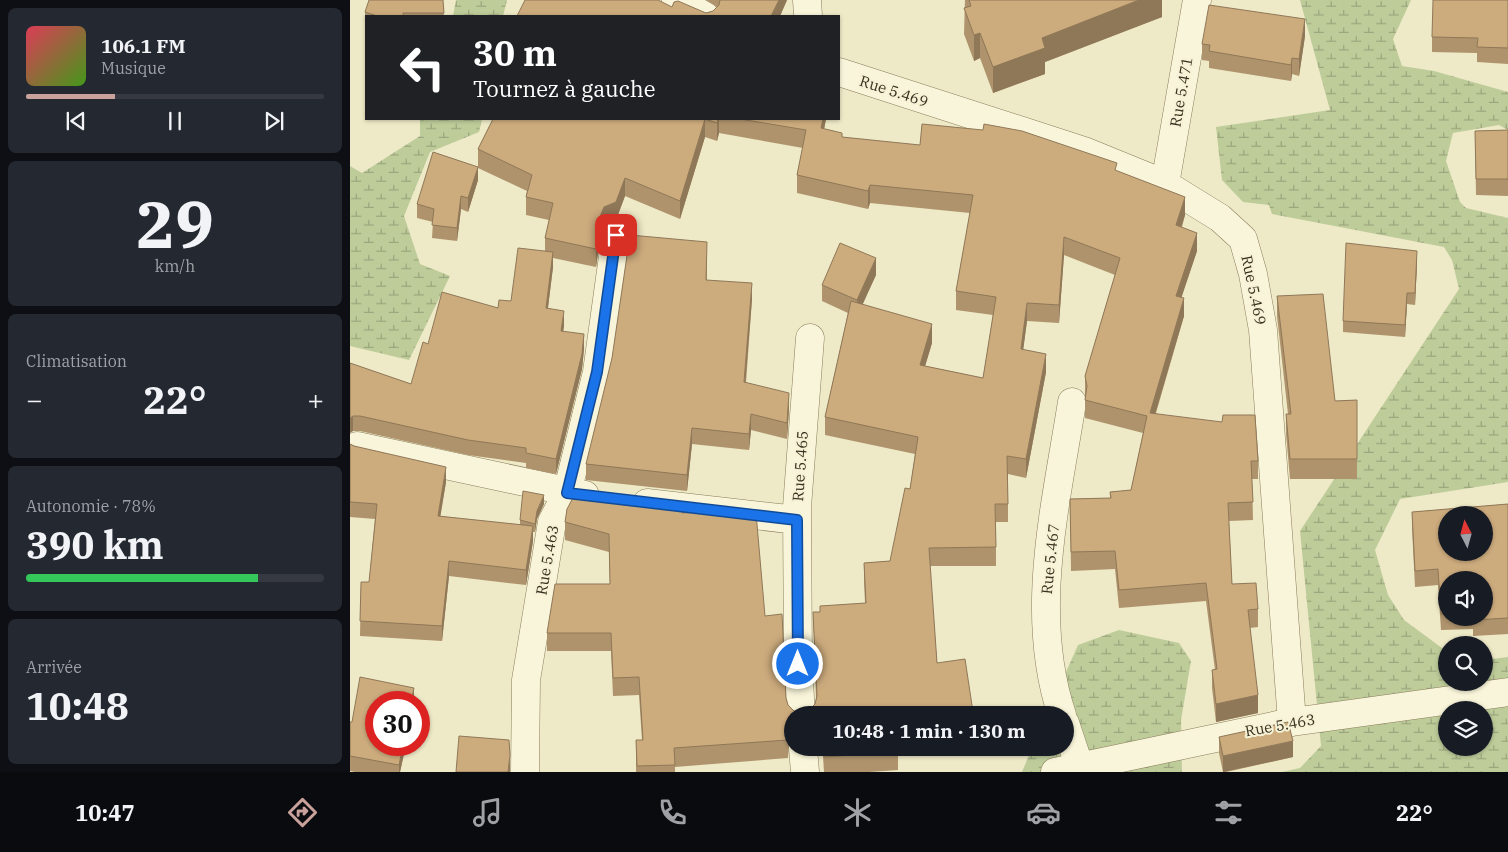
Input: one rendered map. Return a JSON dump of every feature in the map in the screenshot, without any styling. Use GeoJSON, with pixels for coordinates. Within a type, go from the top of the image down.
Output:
{"type":"FeatureCollection","features":[{"type":"Feature","properties":{"kind":"street"},"geometry":{"type":"LineString","coordinates":[[676,0],[703,15]]}},
{"type":"Feature","properties":{"kind":"street"},"geometry":{"type":"LineString","coordinates":[[807,0],[808,15]]}},
{"type":"Feature","properties":{"kind":"street","name":"Rue 5.471"},"geometry":{"type":"LineString","coordinates":[[1165,184],[1197,0]]}},
{"type":"Feature","properties":{"kind":"street","name":"Rue 5.469"},"geometry":{"type":"LineString","coordinates":[[840,72],[1084,151],[1165,184],[1220,218],[1242,239],[1253,274],[1263,330],[1292,722]]}},
{"type":"Feature","properties":{"kind":"street","name":"Rue 5.463"},"geometry":{"type":"LineString","coordinates":[[525,772],[526,680],[552,522],[567,493],[597,372],[616,235]]}},
{"type":"Feature","properties":{"kind":"street","name":"Rue 5.465"},"geometry":{"type":"LineString","coordinates":[[800,706],[798,664],[797,520],[810,338]]}},
{"type":"Feature","properties":{"kind":"street","name":"Rue 5.467"},"geometry":{"type":"LineString","coordinates":[[1059,706],[1054,691],[1045,625],[1046,573],[1072,402]]}},
{"type":"Feature","properties":{"kind":"street"},"geometry":{"type":"LineString","coordinates":[[357,446],[567,493],[797,520]]}},
{"type":"Feature","properties":{"kind":"street","name":"Rue 5.463"},"geometry":{"type":"LineString","coordinates":[[1067,769],[1292,722],[1508,692]]}},
{"type":"Feature","properties":{"kind":"street"},"geometry":{"type":"LineString","coordinates":[[804,756],[805,772]]}},
{"type":"Feature","properties":{"kind":"street"},"geometry":{"type":"LineString","coordinates":[[1066,756],[1067,769]]}},
{"type":"Feature","properties":{"kind":"green space"},"geometry":{"type":"Polygon","coordinates":[[[456,0],[507,0],[503,15],[453,15],[456,0]]]}},
{"type":"Feature","properties":{"kind":"green space"},"geometry":{"type":"Polygon","coordinates":[[[1300,0],[1411,0],[1393,39],[1402,66],[1434,71],[1508,92],[1508,130],[1499,125],[1453,133],[1446,161],[1460,202],[1466,208],[1508,218],[1508,482],[1400,499],[1375,550],[1388,595],[1404,620],[1438,645],[1438,691],[1493,691],[1493,659],[1508,657],[1508,772],[1282,772],[1300,768],[1321,746],[1300,531],[1459,289],[1452,260],[1444,247],[1272,214],[1269,205],[1243,202],[1222,180],[1216,127],[1330,110],[1300,0]]]}},
{"type":"Feature","properties":{"kind":"green space"},"geometry":{"type":"Polygon","coordinates":[[[420,120],[482,120],[479,132],[430,152],[404,216],[420,264],[450,276],[409,360],[350,346],[350,166],[362,173],[420,136],[420,120]]]}},
{"type":"Feature","properties":{"kind":"green space"},"geometry":{"type":"Polygon","coordinates":[[[1119,630],[1179,643],[1191,661],[1181,720],[1182,772],[1022,772],[1029,756],[1074,756],[1074,706],[1051,706],[1078,645],[1119,630]]]}},
{"type":"Feature","properties":{"kind":"building"},"geometry":{"type":"Polygon","coordinates":[[[369,0],[443,0],[444,13],[374,15],[365,12],[369,0]]]}},
{"type":"Feature","properties":{"kind":"building"},"geometry":{"type":"Polygon","coordinates":[[[525,0],[658,0],[672,7],[674,2],[678,1],[706,13],[713,11],[719,5],[720,0],[779,0],[772,15],[518,15],[525,0]]]}},
{"type":"Feature","properties":{"kind":"building"},"geometry":{"type":"Polygon","coordinates":[[[969,0],[1139,0],[1042,38],[1045,48],[993,67],[980,33],[974,35],[964,8],[971,6],[969,0]]]}},
{"type":"Feature","properties":{"kind":"building"},"geometry":{"type":"Polygon","coordinates":[[[1433,0],[1508,0],[1508,48],[1477,47],[1478,38],[1432,37],[1433,0]]]}},
{"type":"Feature","properties":{"kind":"building"},"geometry":{"type":"Polygon","coordinates":[[[1209,5],[1305,19],[1299,59],[1292,58],[1291,65],[1209,51],[1210,45],[1202,44],[1209,5]]]}},
{"type":"Feature","properties":{"kind":"building"},"geometry":{"type":"Polygon","coordinates":[[[492,120],[705,120],[680,201],[625,178],[616,202],[604,207],[601,214],[596,249],[545,238],[553,203],[526,197],[532,175],[478,149],[492,120]]]}},
{"type":"Feature","properties":{"kind":"building"},"geometry":{"type":"Polygon","coordinates":[[[746,120],[823,120],[821,128],[842,133],[842,137],[920,145],[922,124],[983,130],[984,124],[1022,131],[1117,163],[1115,170],[1185,197],[1176,225],[1197,233],[1176,296],[1184,298],[1150,413],[1222,422],[1223,415],[1255,415],[1258,461],[1251,461],[1253,502],[1228,503],[1232,584],[1256,583],[1258,609],[1248,610],[1258,695],[1216,704],[1212,670],[1217,669],[1206,583],[1119,590],[1115,551],[1071,552],[1070,499],[1111,498],[1110,492],[1131,490],[1147,416],[1085,400],[1087,386],[1085,376],[1120,258],[1064,237],[1059,305],[1027,303],[1021,349],[1046,354],[1026,459],[1007,456],[1008,504],[995,504],[996,547],[929,548],[937,663],[965,659],[972,706],[813,706],[817,696],[813,612],[820,612],[820,606],[866,603],[864,563],[890,561],[905,488],[910,489],[918,437],[825,417],[851,301],[932,324],[920,365],[983,378],[996,297],[956,291],[973,195],[870,185],[868,191],[797,175],[806,130],[746,120]]]}},
{"type":"Feature","properties":{"kind":"building"},"geometry":{"type":"Polygon","coordinates":[[[1508,130],[1508,179],[1476,179],[1475,131],[1508,130]]]}},
{"type":"Feature","properties":{"kind":"building"},"geometry":{"type":"Polygon","coordinates":[[[433,152],[478,167],[468,198],[461,196],[457,228],[432,225],[434,209],[417,204],[433,152]]]}},
{"type":"Feature","properties":{"kind":"building"},"geometry":{"type":"Polygon","coordinates":[[[630,235],[707,242],[706,280],[752,283],[744,382],[789,393],[787,423],[751,414],[749,434],[692,428],[687,475],[586,464],[612,358],[630,235]]]}},
{"type":"Feature","properties":{"kind":"building"},"geometry":{"type":"Polygon","coordinates":[[[840,243],[876,258],[857,300],[822,285],[840,243]]]}},
{"type":"Feature","properties":{"kind":"building"},"geometry":{"type":"Polygon","coordinates":[[[1346,243],[1417,251],[1415,293],[1407,293],[1405,325],[1343,321],[1346,243]]]}},
{"type":"Feature","properties":{"kind":"building"},"geometry":{"type":"Polygon","coordinates":[[[518,248],[553,252],[546,308],[564,311],[561,331],[584,334],[582,354],[556,459],[526,453],[526,448],[468,440],[360,416],[350,418],[350,363],[411,384],[423,342],[428,344],[442,292],[498,308],[499,300],[511,301],[518,248]]]}},
{"type":"Feature","properties":{"kind":"building"},"geometry":{"type":"Polygon","coordinates":[[[1323,294],[1335,401],[1357,400],[1357,459],[1290,459],[1286,414],[1291,414],[1277,296],[1323,294]]]}},
{"type":"Feature","properties":{"kind":"building"},"geometry":{"type":"Polygon","coordinates":[[[350,444],[446,467],[438,516],[533,526],[526,570],[449,561],[442,626],[360,621],[361,582],[369,582],[377,504],[350,502],[350,444]]]}},
{"type":"Feature","properties":{"kind":"building"},"geometry":{"type":"Polygon","coordinates":[[[523,491],[544,495],[537,511],[535,524],[520,520],[523,491]]]}},
{"type":"Feature","properties":{"kind":"building"},"geometry":{"type":"Polygon","coordinates":[[[576,492],[683,504],[682,513],[729,510],[756,513],[765,616],[782,614],[786,698],[788,705],[784,706],[784,740],[674,748],[675,765],[637,766],[636,740],[643,740],[639,677],[613,678],[611,633],[547,633],[555,584],[610,584],[609,534],[565,522],[567,509],[576,492]]]}},
{"type":"Feature","properties":{"kind":"building"},"geometry":{"type":"Polygon","coordinates":[[[1508,504],[1508,618],[1493,619],[1493,571],[1438,571],[1438,569],[1415,571],[1412,512],[1438,510],[1438,561],[1493,561],[1493,506],[1484,506],[1508,504]]]}},
{"type":"Feature","properties":{"kind":"building"},"geometry":{"type":"Polygon","coordinates":[[[360,677],[414,688],[413,691],[365,691],[365,756],[401,756],[399,765],[350,756],[350,722],[352,722],[360,677]]]}},
{"type":"Feature","properties":{"kind":"building"},"geometry":{"type":"Polygon","coordinates":[[[1288,722],[1293,741],[1223,756],[1219,737],[1288,722]]]}},
{"type":"Feature","properties":{"kind":"building"},"geometry":{"type":"Polygon","coordinates":[[[459,736],[509,740],[508,772],[456,772],[459,736]]]}},
{"type":"Feature","properties":{"kind":"route"},"geometry":{"type":"LineString","coordinates":[[616,235],[597,372],[567,493],[797,520],[798,664]]}}]}
